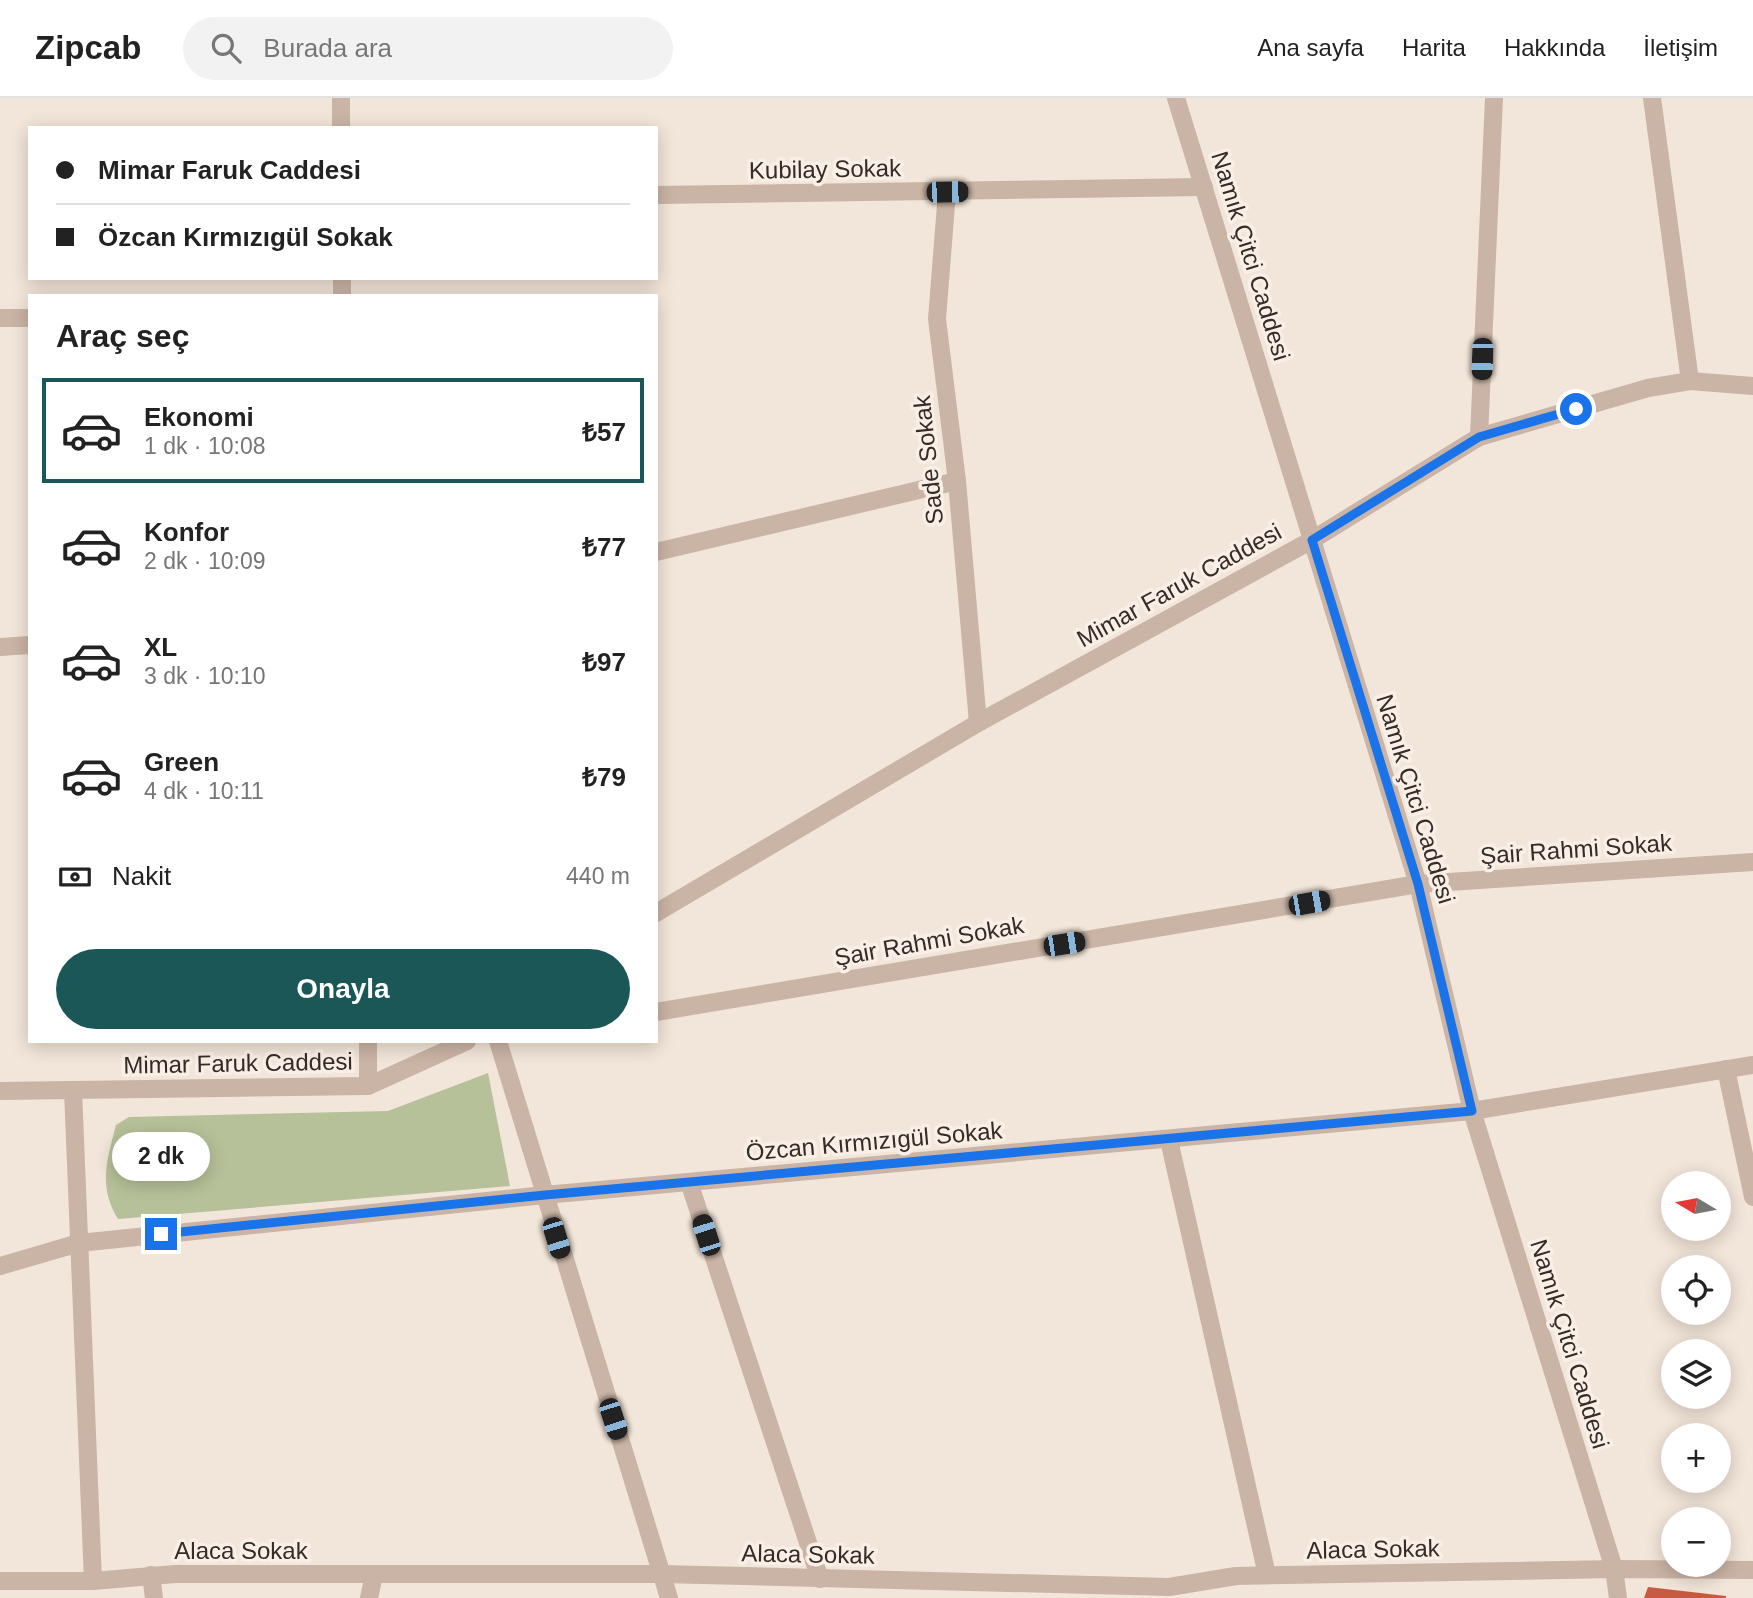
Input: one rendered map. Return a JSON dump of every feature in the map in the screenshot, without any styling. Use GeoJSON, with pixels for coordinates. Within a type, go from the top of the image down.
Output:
{"type":"FeatureCollection","features":[{"type":"Feature","properties":{"kind":"street"},"geometry":{"type":"LineString","coordinates":[[341,98],[341,126]]}},
{"type":"Feature","properties":{"kind":"street","name":"Namık Çitci Caddesi"},"geometry":{"type":"LineString","coordinates":[[1176,98],[1418,884],[1472,1111],[1614,1569],[1618,1598]]}},
{"type":"Feature","properties":{"kind":"street"},"geometry":{"type":"LineString","coordinates":[[1479,437],[1494,98]]}},
{"type":"Feature","properties":{"kind":"street"},"geometry":{"type":"LineString","coordinates":[[1652,98],[1690,381]]}},
{"type":"Feature","properties":{"kind":"street","name":"Kubilay Sokak"},"geometry":{"type":"LineString","coordinates":[[658,195],[1204,187]]}},
{"type":"Feature","properties":{"kind":"street","name":"Sade Sokak"},"geometry":{"type":"LineString","coordinates":[[947,192],[937,319],[957,481],[978,723]]}},
{"type":"Feature","properties":{"kind":"street"},"geometry":{"type":"LineString","coordinates":[[0,318],[28,318]]}},
{"type":"Feature","properties":{"kind":"street","name":"Mimar Faruk Caddesi"},"geometry":{"type":"LineString","coordinates":[[658,912],[978,723],[1312,540],[1479,437],[1648,388],[1690,381],[1753,386]]}},
{"type":"Feature","properties":{"kind":"street"},"geometry":{"type":"LineString","coordinates":[[658,552],[957,481]]}},
{"type":"Feature","properties":{"kind":"street"},"geometry":{"type":"LineString","coordinates":[[0,647],[28,645]]}},
{"type":"Feature","properties":{"kind":"street","name":"Şair Rahmi Sokak"},"geometry":{"type":"LineString","coordinates":[[658,1012],[1418,884],[1753,862]]}},
{"type":"Feature","properties":{"kind":"street"},"geometry":{"type":"LineString","coordinates":[[368,1043],[369,1086]]}},
{"type":"Feature","properties":{"kind":"street","name":"Mimar Faruk Caddesi"},"geometry":{"type":"LineString","coordinates":[[0,1091],[369,1086],[463,1043]]}},
{"type":"Feature","properties":{"kind":"street"},"geometry":{"type":"LineString","coordinates":[[499,1043],[669,1598]]}},
{"type":"Feature","properties":{"kind":"street","name":"Özcan Kırmızıgül Sokak"},"geometry":{"type":"LineString","coordinates":[[0,1265],[79,1243],[545,1195],[1472,1111],[1753,1065]]}},
{"type":"Feature","properties":{"kind":"street"},"geometry":{"type":"LineString","coordinates":[[1726,1069],[1753,1197]]}},
{"type":"Feature","properties":{"kind":"street"},"geometry":{"type":"LineString","coordinates":[[73,1090],[93,1581]]}},
{"type":"Feature","properties":{"kind":"street"},"geometry":{"type":"LineString","coordinates":[[1169,1140],[1267,1575]]}},
{"type":"Feature","properties":{"kind":"street"},"geometry":{"type":"LineString","coordinates":[[689,1182],[820,1579]]}},
{"type":"Feature","properties":{"kind":"street","name":"Alaca Sokak"},"geometry":{"type":"LineString","coordinates":[[0,1581],[93,1581],[151,1574],[662,1574],[1169,1593],[1236,1576],[1614,1569],[1753,1570]]}},
{"type":"Feature","properties":{"kind":"street"},"geometry":{"type":"LineString","coordinates":[[151,1574],[154,1598]]}},
{"type":"Feature","properties":{"kind":"street"},"geometry":{"type":"LineString","coordinates":[[369,1598],[374,1575]]}},
{"type":"Feature","properties":{"kind":"green space"},"geometry":{"type":"Polygon","coordinates":[[[488,1073],[510,1186],[118,1219],[108,1196],[107,1161],[116,1125],[129,1117],[388,1111],[488,1073]]]}},
{"type":"Feature","properties":{"kind":"building"},"geometry":{"type":"Polygon","coordinates":[[[1648,1587],[1726,1596],[1726,1598],[1644,1598],[1648,1587]]]}},
{"type":"Feature","properties":{"kind":"route"},"geometry":{"type":"LineString","coordinates":[[161,1234],[545,1195],[1472,1111],[1418,884],[1312,540],[1479,437],[1576,409]]}}]}
